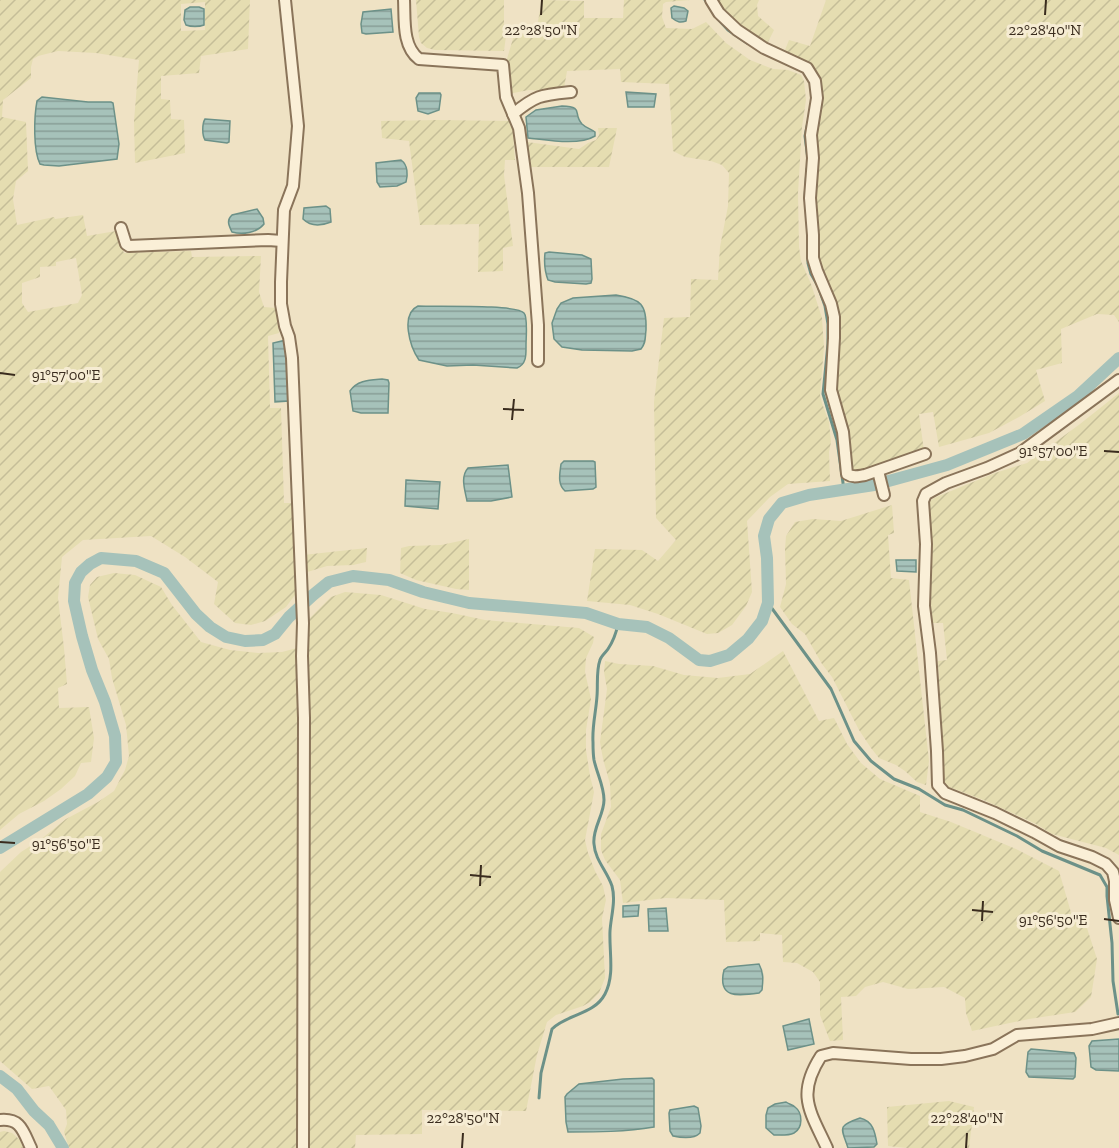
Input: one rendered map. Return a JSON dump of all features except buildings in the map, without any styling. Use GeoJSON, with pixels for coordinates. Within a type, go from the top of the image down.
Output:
{"type":"FeatureCollection","features":[{"type":"Feature","properties":{"kind":"street"},"geometry":{"type":"LineString","coordinates":[[285,0],[298,126],[293,186],[284,210],[281,304],[292,358],[303,623],[305,860],[303,1148]]}},
{"type":"Feature","properties":{"kind":"street"},"geometry":{"type":"LineString","coordinates":[[404,0],[407,41],[414,55],[419,59],[503,65],[506,97],[519,128],[528,193],[538,325],[538,360]]}},
{"type":"Feature","properties":{"kind":"street"},"geometry":{"type":"LineString","coordinates":[[711,0],[719,13],[737,30],[764,48],[807,68],[815,81],[817,98],[811,135],[813,158],[810,198],[814,264],[834,317],[831,390],[843,432],[848,474],[856,477],[879,474],[925,454]]}},
{"type":"Feature","properties":{"kind":"street"},"geometry":{"type":"LineString","coordinates":[[513,114],[536,97],[571,92]]}},
{"type":"Feature","properties":{"kind":"street"},"geometry":{"type":"LineString","coordinates":[[121,228],[126,244],[129,246],[282,241]]}},
{"type":"Feature","properties":{"kind":"street"},"geometry":{"type":"LineString","coordinates":[[1119,380],[1020,453],[946,483],[926,494],[923,501],[926,544],[924,606],[930,653],[938,785],[945,794],[995,813],[1059,846],[1106,864],[1113,872],[1119,918]]}},
{"type":"Feature","properties":{"kind":"street"},"geometry":{"type":"LineString","coordinates":[[879,474],[884,495]]}},
{"type":"Feature","properties":{"kind":"street"},"geometry":{"type":"LineString","coordinates":[[828,1148],[807,1102],[808,1083],[813,1068],[821,1056],[833,1053],[941,1059],[993,1049],[1017,1035],[1092,1029],[1119,1023]]}},
{"type":"Feature","properties":{"kind":"street"},"geometry":{"type":"LineString","coordinates":[[0,1120],[9,1120],[19,1124],[31,1148]]}},
{"type":"Feature","properties":{"kind":"shaded area"},"geometry":{"type":"Polygon","coordinates":[[[0,0],[250,0],[248,49],[201,56],[199,73],[161,76],[161,99],[170,100],[171,119],[184,120],[185,153],[135,163],[134,121],[139,60],[96,53],[58,51],[38,56],[33,59],[31,78],[3,100],[2,117],[26,122],[28,171],[16,181],[13,199],[17,225],[54,217],[55,219],[83,215],[87,236],[116,231],[124,253],[191,251],[192,257],[261,256],[259,292],[264,307],[276,308],[279,333],[268,336],[270,408],[281,408],[284,503],[292,503],[298,591],[286,607],[265,621],[251,625],[235,623],[214,604],[218,582],[185,557],[151,536],[83,540],[62,557],[58,598],[67,684],[58,688],[59,708],[89,707],[94,738],[91,762],[81,763],[75,776],[61,789],[19,814],[0,830],[0,0]],[[205,2],[181,4],[181,31],[205,30],[205,2]],[[76,258],[56,262],[56,266],[40,267],[40,277],[22,283],[22,303],[28,312],[78,303],[82,295],[76,258]]]}},
{"type":"Feature","properties":{"kind":"shaded area"},"geometry":{"type":"Polygon","coordinates":[[[416,0],[504,0],[506,36],[504,51],[427,48],[421,43],[419,37],[416,0]]]}},
{"type":"Feature","properties":{"kind":"shaded area"},"geometry":{"type":"Polygon","coordinates":[[[542,0],[584,1],[584,18],[623,18],[624,0],[690,0],[663,4],[662,17],[666,28],[692,29],[706,22],[726,43],[750,60],[773,69],[788,70],[801,75],[804,81],[806,100],[798,193],[799,247],[801,261],[822,318],[824,347],[820,395],[829,422],[830,481],[788,484],[770,497],[747,521],[752,592],[746,606],[732,625],[718,633],[707,634],[630,605],[587,601],[595,549],[642,550],[658,561],[676,540],[656,518],[654,402],[664,318],[690,317],[691,279],[718,280],[720,247],[728,206],[729,173],[722,165],[685,157],[673,151],[669,84],[621,82],[620,69],[567,71],[564,88],[508,94],[506,62],[515,32],[535,37],[542,0]]]}},
{"type":"Feature","properties":{"kind":"shaded area"},"geometry":{"type":"Polygon","coordinates":[[[715,0],[759,0],[758,16],[774,30],[767,44],[736,25],[715,0]]]}},
{"type":"Feature","properties":{"kind":"shaded area"},"geometry":{"type":"Polygon","coordinates":[[[826,0],[1119,0],[1119,322],[1114,315],[1097,314],[1061,329],[1062,363],[1036,370],[1045,401],[1019,417],[989,433],[939,447],[933,412],[919,414],[924,451],[868,470],[855,472],[851,468],[836,384],[837,342],[818,258],[813,201],[818,77],[811,66],[783,55],[789,40],[810,46],[826,0]]]}},
{"type":"Feature","properties":{"kind":"shaded area"},"geometry":{"type":"Polygon","coordinates":[[[381,121],[512,121],[515,160],[505,160],[504,175],[513,246],[503,248],[503,271],[478,272],[479,224],[420,225],[409,141],[382,138],[381,121]]]}},
{"type":"Feature","properties":{"kind":"shaded area"},"geometry":{"type":"Polygon","coordinates":[[[598,128],[617,128],[609,167],[530,167],[527,142],[579,149],[596,140],[599,135],[598,128]]]}},
{"type":"Feature","properties":{"kind":"shaded area"},"geometry":{"type":"Polygon","coordinates":[[[1119,393],[1119,855],[1106,848],[1052,834],[1036,824],[945,784],[938,661],[947,660],[943,623],[933,623],[930,610],[928,503],[934,498],[995,473],[1027,463],[1119,393]]]}},
{"type":"Feature","properties":{"kind":"shaded area"},"geometry":{"type":"Polygon","coordinates":[[[892,505],[894,533],[888,535],[891,578],[909,580],[929,761],[926,785],[917,782],[896,765],[879,758],[859,730],[832,677],[805,634],[792,624],[780,607],[786,584],[786,536],[795,522],[813,519],[841,521],[892,505]]]}},
{"type":"Feature","properties":{"kind":"shaded area"},"geometry":{"type":"Polygon","coordinates":[[[469,539],[469,590],[416,580],[400,573],[401,548],[441,545],[469,539]]]}},
{"type":"Feature","properties":{"kind":"shaded area"},"geometry":{"type":"Polygon","coordinates":[[[367,548],[366,562],[327,566],[304,573],[303,555],[367,548]]]}},
{"type":"Feature","properties":{"kind":"shaded area"},"geometry":{"type":"Polygon","coordinates":[[[114,573],[135,575],[161,587],[201,642],[230,650],[258,653],[282,652],[297,648],[300,718],[299,1148],[69,1148],[64,1132],[67,1124],[66,1110],[49,1086],[32,1089],[0,1061],[0,872],[21,852],[66,819],[114,791],[125,770],[129,756],[126,725],[112,678],[109,659],[98,639],[88,597],[90,585],[97,577],[114,573]]]}},
{"type":"Feature","properties":{"kind":"shaded area"},"geometry":{"type":"Polygon","coordinates":[[[345,592],[381,595],[425,609],[485,620],[579,628],[594,637],[586,658],[585,672],[591,699],[586,730],[586,750],[594,792],[585,840],[606,900],[602,918],[605,978],[599,993],[590,1002],[556,1015],[547,1022],[537,1055],[526,1111],[422,1110],[422,1134],[356,1135],[355,1148],[308,1148],[310,718],[308,620],[331,597],[345,592]]]}},
{"type":"Feature","properties":{"kind":"shaded area"},"geometry":{"type":"Polygon","coordinates":[[[783,651],[819,721],[834,718],[847,744],[861,763],[880,779],[920,796],[920,812],[951,822],[1016,849],[1059,871],[1072,916],[1086,925],[1097,959],[1091,997],[1075,1012],[972,1031],[966,1013],[965,998],[944,987],[908,989],[883,982],[865,987],[856,996],[841,997],[843,1040],[830,1041],[820,1015],[820,982],[813,972],[797,963],[783,962],[782,935],[760,933],[760,941],[726,942],[724,900],[666,898],[623,903],[620,880],[605,860],[601,850],[601,834],[611,807],[610,784],[600,742],[607,689],[605,661],[653,666],[684,675],[718,678],[750,674],[783,651]]]}},
{"type":"Feature","properties":{"kind":"shaded area"},"geometry":{"type":"Polygon","coordinates":[[[949,1101],[974,1107],[969,1148],[888,1146],[887,1107],[949,1101]]]}},
{"type":"Feature","properties":{"kind":"shaded area"},"geometry":{"type":"Polygon","coordinates":[[[0,1132],[12,1133],[20,1140],[23,1148],[0,1148],[0,1132]]]}},
{"type":"Feature","properties":{"kind":"water"},"geometry":{"type":"Polygon","coordinates":[[[674,6],[688,11],[686,21],[679,22],[672,18],[671,8],[674,6]]]}},
{"type":"Feature","properties":{"kind":"water"},"geometry":{"type":"Polygon","coordinates":[[[190,7],[204,9],[204,25],[186,25],[185,10],[190,7]]]}},
{"type":"Feature","properties":{"kind":"water"},"geometry":{"type":"Polygon","coordinates":[[[391,9],[393,32],[362,33],[363,12],[391,9]]]}},
{"type":"Feature","properties":{"kind":"water"},"geometry":{"type":"Polygon","coordinates":[[[626,92],[656,94],[654,107],[628,107],[626,92]]]}},
{"type":"Feature","properties":{"kind":"water"},"geometry":{"type":"Polygon","coordinates":[[[419,93],[440,93],[439,110],[428,114],[418,111],[416,98],[419,93]]]}},
{"type":"Feature","properties":{"kind":"water"},"geometry":{"type":"Polygon","coordinates":[[[42,97],[113,103],[119,144],[117,159],[59,166],[40,164],[35,142],[35,124],[37,101],[42,97]]]}},
{"type":"Feature","properties":{"kind":"water"},"geometry":{"type":"Polygon","coordinates":[[[562,106],[576,109],[579,120],[585,127],[595,132],[595,136],[572,142],[528,138],[526,117],[536,110],[562,106]]]}},
{"type":"Feature","properties":{"kind":"water"},"geometry":{"type":"Polygon","coordinates":[[[205,119],[230,121],[229,142],[205,140],[203,124],[205,119]]]}},
{"type":"Feature","properties":{"kind":"water"},"geometry":{"type":"Polygon","coordinates":[[[401,160],[407,170],[406,182],[397,186],[380,187],[377,182],[376,163],[401,160]]]}},
{"type":"Feature","properties":{"kind":"water"},"geometry":{"type":"Polygon","coordinates":[[[326,206],[330,209],[331,222],[316,225],[303,219],[304,208],[326,206]]]}},
{"type":"Feature","properties":{"kind":"water"},"geometry":{"type":"Polygon","coordinates":[[[257,209],[263,218],[264,224],[261,227],[249,233],[232,232],[229,221],[232,215],[257,209]]]}},
{"type":"Feature","properties":{"kind":"water"},"geometry":{"type":"Polygon","coordinates":[[[545,253],[582,255],[591,259],[591,283],[548,280],[545,270],[545,253]]]}},
{"type":"Feature","properties":{"kind":"water"},"geometry":{"type":"Polygon","coordinates":[[[616,295],[637,301],[644,309],[646,330],[645,342],[641,349],[632,351],[582,350],[562,347],[554,339],[552,323],[561,303],[573,298],[616,295]]]}},
{"type":"Feature","properties":{"kind":"water"},"geometry":{"type":"Polygon","coordinates":[[[418,306],[492,307],[518,310],[524,313],[526,355],[524,361],[517,368],[447,366],[419,360],[408,331],[409,316],[418,306]]]}},
{"type":"Feature","properties":{"kind":"water"},"geometry":{"type":"Polygon","coordinates":[[[286,340],[289,401],[275,402],[273,343],[286,340]]]}},
{"type":"Feature","properties":{"kind":"water"},"geometry":{"type":"Polygon","coordinates":[[[388,380],[389,383],[388,413],[353,411],[350,391],[353,387],[364,381],[388,380]]]}},
{"type":"Feature","properties":{"kind":"water"},"geometry":{"type":"Polygon","coordinates":[[[564,461],[595,462],[596,487],[565,491],[560,478],[561,464],[564,461]]]}},
{"type":"Feature","properties":{"kind":"water"},"geometry":{"type":"Polygon","coordinates":[[[508,465],[512,497],[491,501],[467,501],[464,479],[468,468],[508,465]]]}},
{"type":"Feature","properties":{"kind":"water"},"geometry":{"type":"Polygon","coordinates":[[[406,480],[440,482],[438,509],[405,506],[406,480]]]}},
{"type":"Feature","properties":{"kind":"water"},"geometry":{"type":"Polygon","coordinates":[[[896,560],[916,560],[916,572],[897,571],[896,560]]]}},
{"type":"Feature","properties":{"kind":"water"},"geometry":{"type":"Polygon","coordinates":[[[639,905],[638,916],[623,917],[623,906],[639,905]]]}},
{"type":"Feature","properties":{"kind":"water"},"geometry":{"type":"Polygon","coordinates":[[[666,908],[668,931],[649,931],[648,909],[666,908]]]}},
{"type":"Feature","properties":{"kind":"water"},"geometry":{"type":"Polygon","coordinates":[[[759,964],[763,980],[762,990],[759,993],[737,995],[726,991],[723,979],[724,970],[728,967],[759,964]]]}},
{"type":"Feature","properties":{"kind":"water"},"geometry":{"type":"Polygon","coordinates":[[[809,1019],[814,1044],[788,1050],[783,1026],[809,1019]]]}},
{"type":"Feature","properties":{"kind":"water"},"geometry":{"type":"Polygon","coordinates":[[[1119,1039],[1119,1071],[1096,1070],[1091,1067],[1089,1046],[1092,1041],[1119,1039]]]}},
{"type":"Feature","properties":{"kind":"water"},"geometry":{"type":"Polygon","coordinates":[[[1031,1049],[1074,1053],[1075,1077],[1073,1079],[1029,1077],[1026,1072],[1028,1052],[1031,1049]]]}},
{"type":"Feature","properties":{"kind":"water"},"geometry":{"type":"Polygon","coordinates":[[[652,1078],[654,1080],[654,1127],[622,1131],[568,1132],[565,1097],[579,1084],[652,1078]]]}},
{"type":"Feature","properties":{"kind":"water"},"geometry":{"type":"Polygon","coordinates":[[[786,1102],[798,1110],[801,1117],[799,1128],[787,1135],[774,1135],[766,1128],[768,1108],[786,1102]]]}},
{"type":"Feature","properties":{"kind":"water"},"geometry":{"type":"Polygon","coordinates":[[[694,1106],[698,1108],[700,1133],[684,1138],[673,1136],[670,1131],[670,1110],[694,1106]]]}},
{"type":"Feature","properties":{"kind":"water"},"geometry":{"type":"Polygon","coordinates":[[[860,1118],[871,1124],[877,1144],[874,1147],[848,1148],[843,1131],[844,1125],[860,1118]]]}},
{"type":"Feature","properties":{"kind":"waterway"},"geometry":{"type":"LineString","coordinates":[[705,0],[714,13]]}},
{"type":"Feature","properties":{"kind":"waterway"},"geometry":{"type":"LineString","coordinates":[[718,19],[728,30],[747,43]]}},
{"type":"Feature","properties":{"kind":"waterway"},"geometry":{"type":"LineString","coordinates":[[808,122],[805,136],[808,159]]}},
{"type":"Feature","properties":{"kind":"waterway"},"geometry":{"type":"LineString","coordinates":[[806,207],[807,169]]}},
{"type":"Feature","properties":{"kind":"waterway"},"geometry":{"type":"LineString","coordinates":[[808,241],[808,263],[825,306],[828,324],[823,394],[837,440],[844,490]]}},
{"type":"Feature","properties":{"kind":"waterway"},"geometry":{"type":"LineString","coordinates":[[0,848],[88,794],[107,777],[116,762],[115,736],[92,670],[74,601],[75,583],[81,572],[101,558],[136,561],[164,573],[196,614],[210,627],[226,637],[245,641],[263,640],[275,634],[289,617],[329,582],[353,576],[389,580],[423,592],[469,603],[586,613],[618,624],[647,627],[669,638],[699,660],[710,661],[729,655],[748,639],[762,621],[768,603],[764,536],[769,519],[782,503],[809,495],[874,485],[947,465],[1023,434],[1078,396],[1119,358]]}},
{"type":"Feature","properties":{"kind":"waterway"},"geometry":{"type":"LineString","coordinates":[[768,603],[831,689],[854,741],[871,761],[894,779],[919,789],[945,805],[963,810],[1042,851],[1100,875],[1107,887],[1113,981],[1118,1014]]}},
{"type":"Feature","properties":{"kind":"waterway"},"geometry":{"type":"LineString","coordinates":[[539,1098],[541,1073],[552,1029],[600,1001],[610,979],[610,931],[614,897],[612,886],[594,844],[604,795],[594,760],[593,736],[599,664],[616,634],[618,624]]}},
{"type":"Feature","properties":{"kind":"waterway"},"geometry":{"type":"LineString","coordinates":[[0,1076],[17,1089],[34,1111],[49,1125],[63,1148]]}}]}
